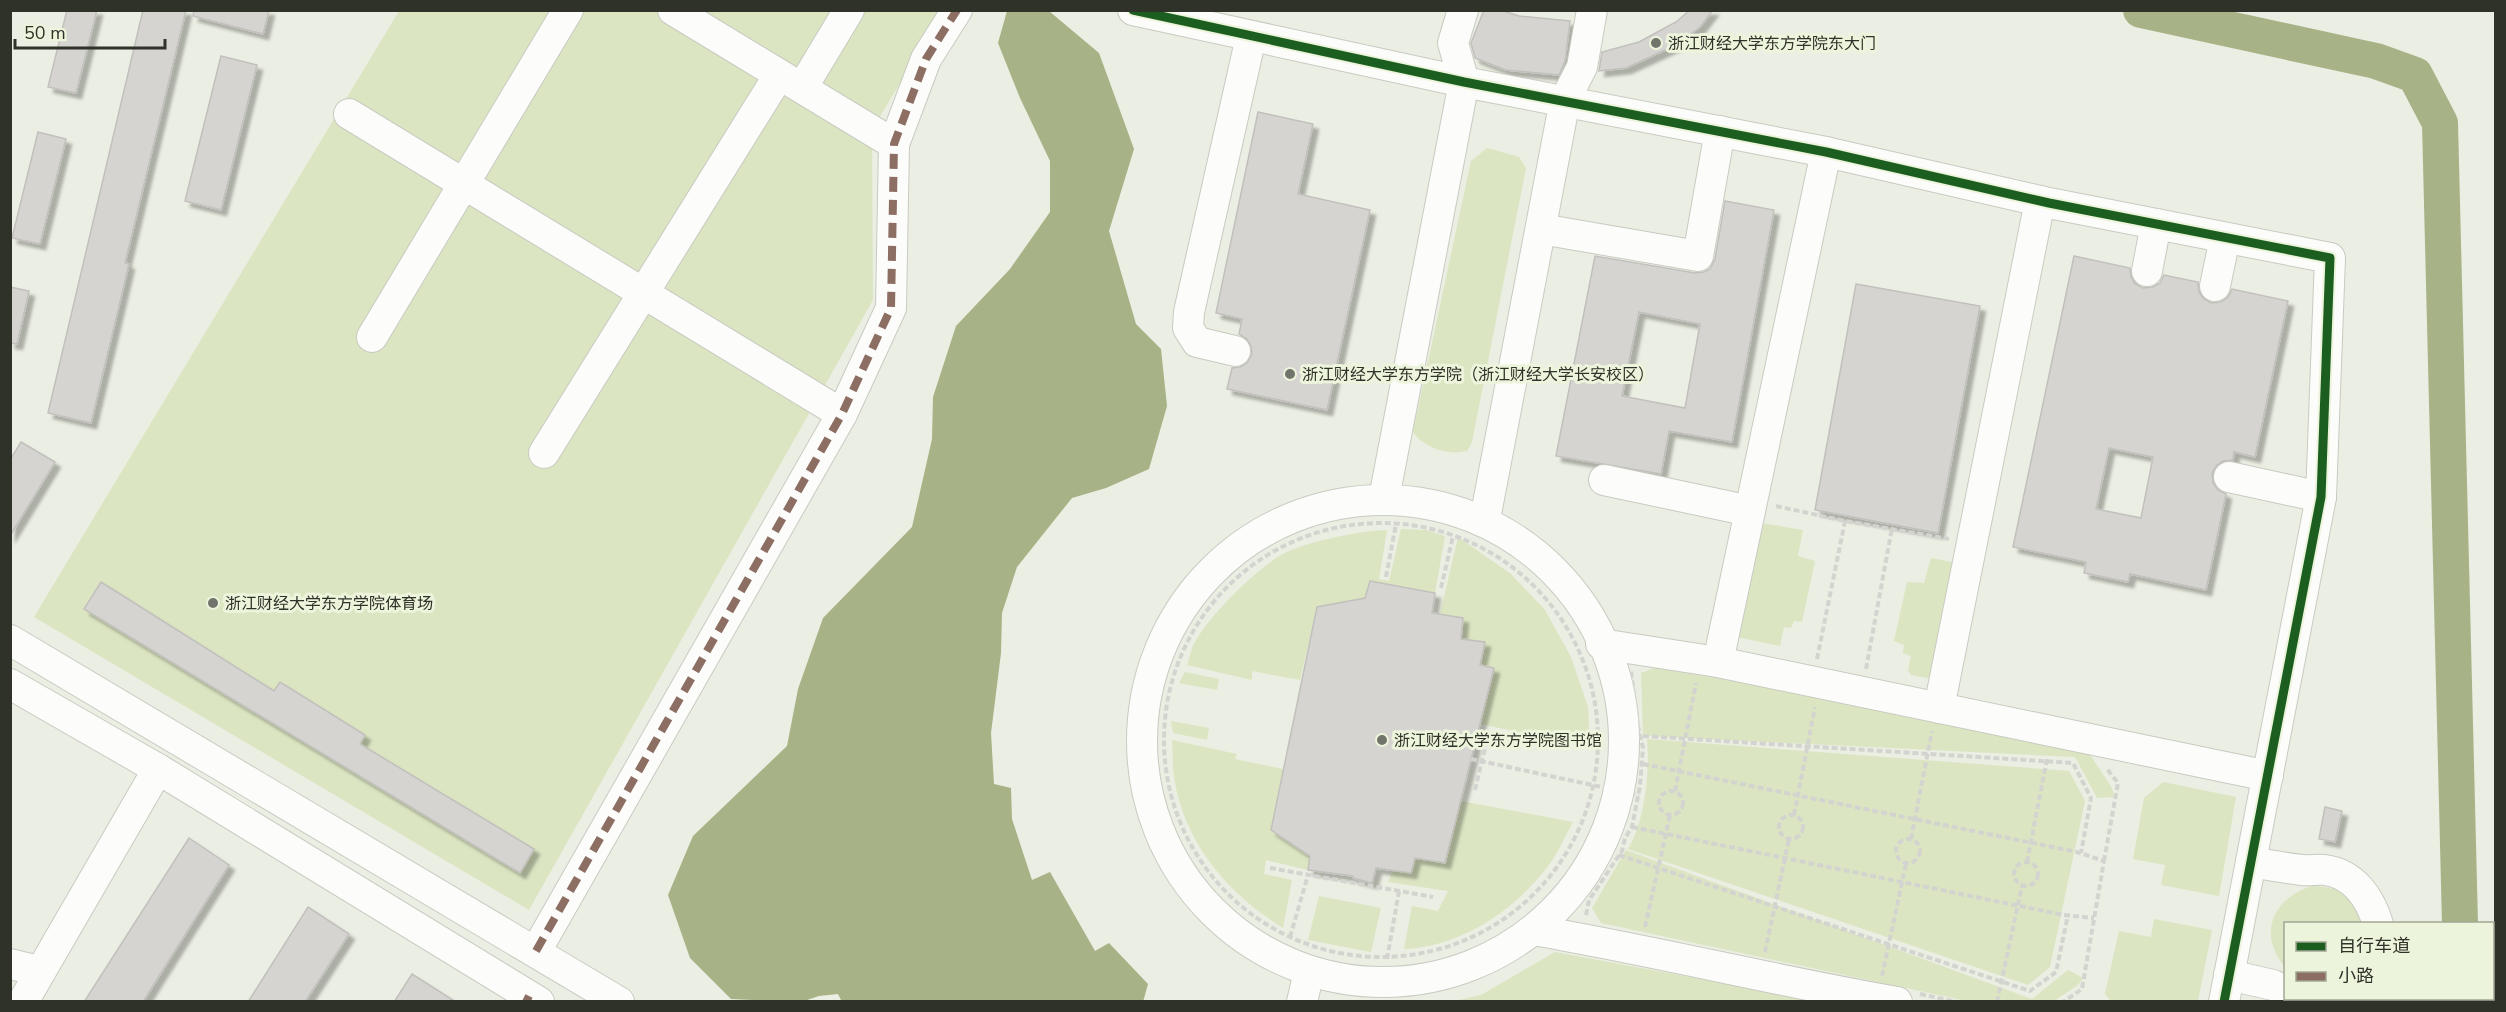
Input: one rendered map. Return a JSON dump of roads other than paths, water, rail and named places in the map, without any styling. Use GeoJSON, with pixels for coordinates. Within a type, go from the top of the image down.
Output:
{"type":"FeatureCollection","features":[{"type":"Feature","properties":{"kind":"street"},"geometry":{"type":"LineString","coordinates":[[372,337],[568,10]]}},
{"type":"Feature","properties":{"kind":"street"},"geometry":{"type":"LineString","coordinates":[[674,10],[894,144]]}},
{"type":"Feature","properties":{"kind":"street"},"geometry":{"type":"LineString","coordinates":[[544,453],[644,293],[790,82],[849,10]]}},
{"type":"Feature","properties":{"kind":"street"},"geometry":{"type":"LineString","coordinates":[[536,951],[842,414],[891,308],[894,144],[926,59],[957,10]]}},
{"type":"Feature","properties":{"kind":"street"},"geometry":{"type":"LineString","coordinates":[[1133,10],[1464,82],[1826,152],[2040,201],[2330,258],[2321,497],[2226,988],[2273,985],[2284,990]]}},
{"type":"Feature","properties":{"kind":"street"},"geometry":{"type":"LineString","coordinates":[[1385,493],[1464,82],[1453,43],[1462,10]]}},
{"type":"Feature","properties":{"kind":"street"},"geometry":{"type":"LineString","coordinates":[[1485,519],[1565,100],[1582,67],[1592,10]]}},
{"type":"Feature","properties":{"kind":"street"},"geometry":{"type":"LineString","coordinates":[[1235,351],[1197,342],[1188,328],[1189,312],[1251,37]]}},
{"type":"Feature","properties":{"kind":"street"},"geometry":{"type":"LineString","coordinates":[[349,114],[842,414]]}},
{"type":"Feature","properties":{"kind":"street"},"geometry":{"type":"LineString","coordinates":[[1541,229],[1698,256],[1720,131]]}},
{"type":"Feature","properties":{"kind":"street"},"geometry":{"type":"LineString","coordinates":[[1707,671],[1762,508],[1826,152]]}},
{"type":"Feature","properties":{"kind":"street"},"geometry":{"type":"LineString","coordinates":[[1936,716],[2040,201]]}},
{"type":"Feature","properties":{"kind":"street"},"geometry":{"type":"LineString","coordinates":[[2147,271],[2156,224]]}},
{"type":"Feature","properties":{"kind":"street"},"geometry":{"type":"LineString","coordinates":[[2215,286],[2225,238]]}},
{"type":"Feature","properties":{"kind":"street"},"geometry":{"type":"LineString","coordinates":[[2229,477],[2321,497]]}},
{"type":"Feature","properties":{"kind":"street"},"geometry":{"type":"LineString","coordinates":[[1604,480],[1762,508]]}},
{"type":"Feature","properties":{"kind":"street"},"geometry":{"type":"LineString","coordinates":[[1385,493],[1485,519],[1567,585],[1612,664],[1626,740],[1617,791],[1617,809],[1592,874],[1539,931],[1448,974],[1364,994],[1305,989],[1213,910],[1152,820],[1137,710],[1180,599],[1267,527],[1385,493]]}},
{"type":"Feature","properties":{"kind":"street"},"geometry":{"type":"LineString","coordinates":[[10,640],[619,1002]]}},
{"type":"Feature","properties":{"kind":"street"},"geometry":{"type":"LineString","coordinates":[[1601,644],[1707,671],[1814,692],[1862,692],[1936,716],[2053,732],[2268,776]]}},
{"type":"Feature","properties":{"kind":"street"},"geometry":{"type":"LineString","coordinates":[[10,684],[158,769],[532,1000]]}},
{"type":"Feature","properties":{"kind":"street"},"geometry":{"type":"LineString","coordinates":[[23,1002],[158,769]]}},
{"type":"Feature","properties":{"kind":"street"},"geometry":{"type":"LineString","coordinates":[[2251,862],[2304,870],[2325,870],[2344,876],[2361,889],[2372,905],[2377,922]]}},
{"type":"Feature","properties":{"kind":"street"},"geometry":{"type":"LineString","coordinates":[[1539,931],[1634,948],[1823,995],[1896,993]]}},
{"type":"Feature","properties":{"kind":"street"},"geometry":{"type":"LineString","coordinates":[[10,964],[39,971]]}},
{"type":"Feature","properties":{"kind":"waterway"},"geometry":{"type":"LineString","coordinates":[[2141,10],[2376,61],[2415,75],[2440,123],[2460,922]]}},
{"type":"Feature","properties":{"kind":"place","name":"浙江财经大学东方学院东大门"},"geometry":{"type":"Point","coordinates":[1656,43]}},
{"type":"Feature","properties":{"kind":"place","name":"浙江财经大学东方学院（浙江财经大学长安校区）"},"geometry":{"type":"Point","coordinates":[1290,374]}},
{"type":"Feature","properties":{"kind":"place","name":"浙江财经大学东方学院体育场"},"geometry":{"type":"Point","coordinates":[213,603]}},
{"type":"Feature","properties":{"kind":"place","name":"浙江财经大学东方学院图书馆"},"geometry":{"type":"Point","coordinates":[1382,740]}}]}
